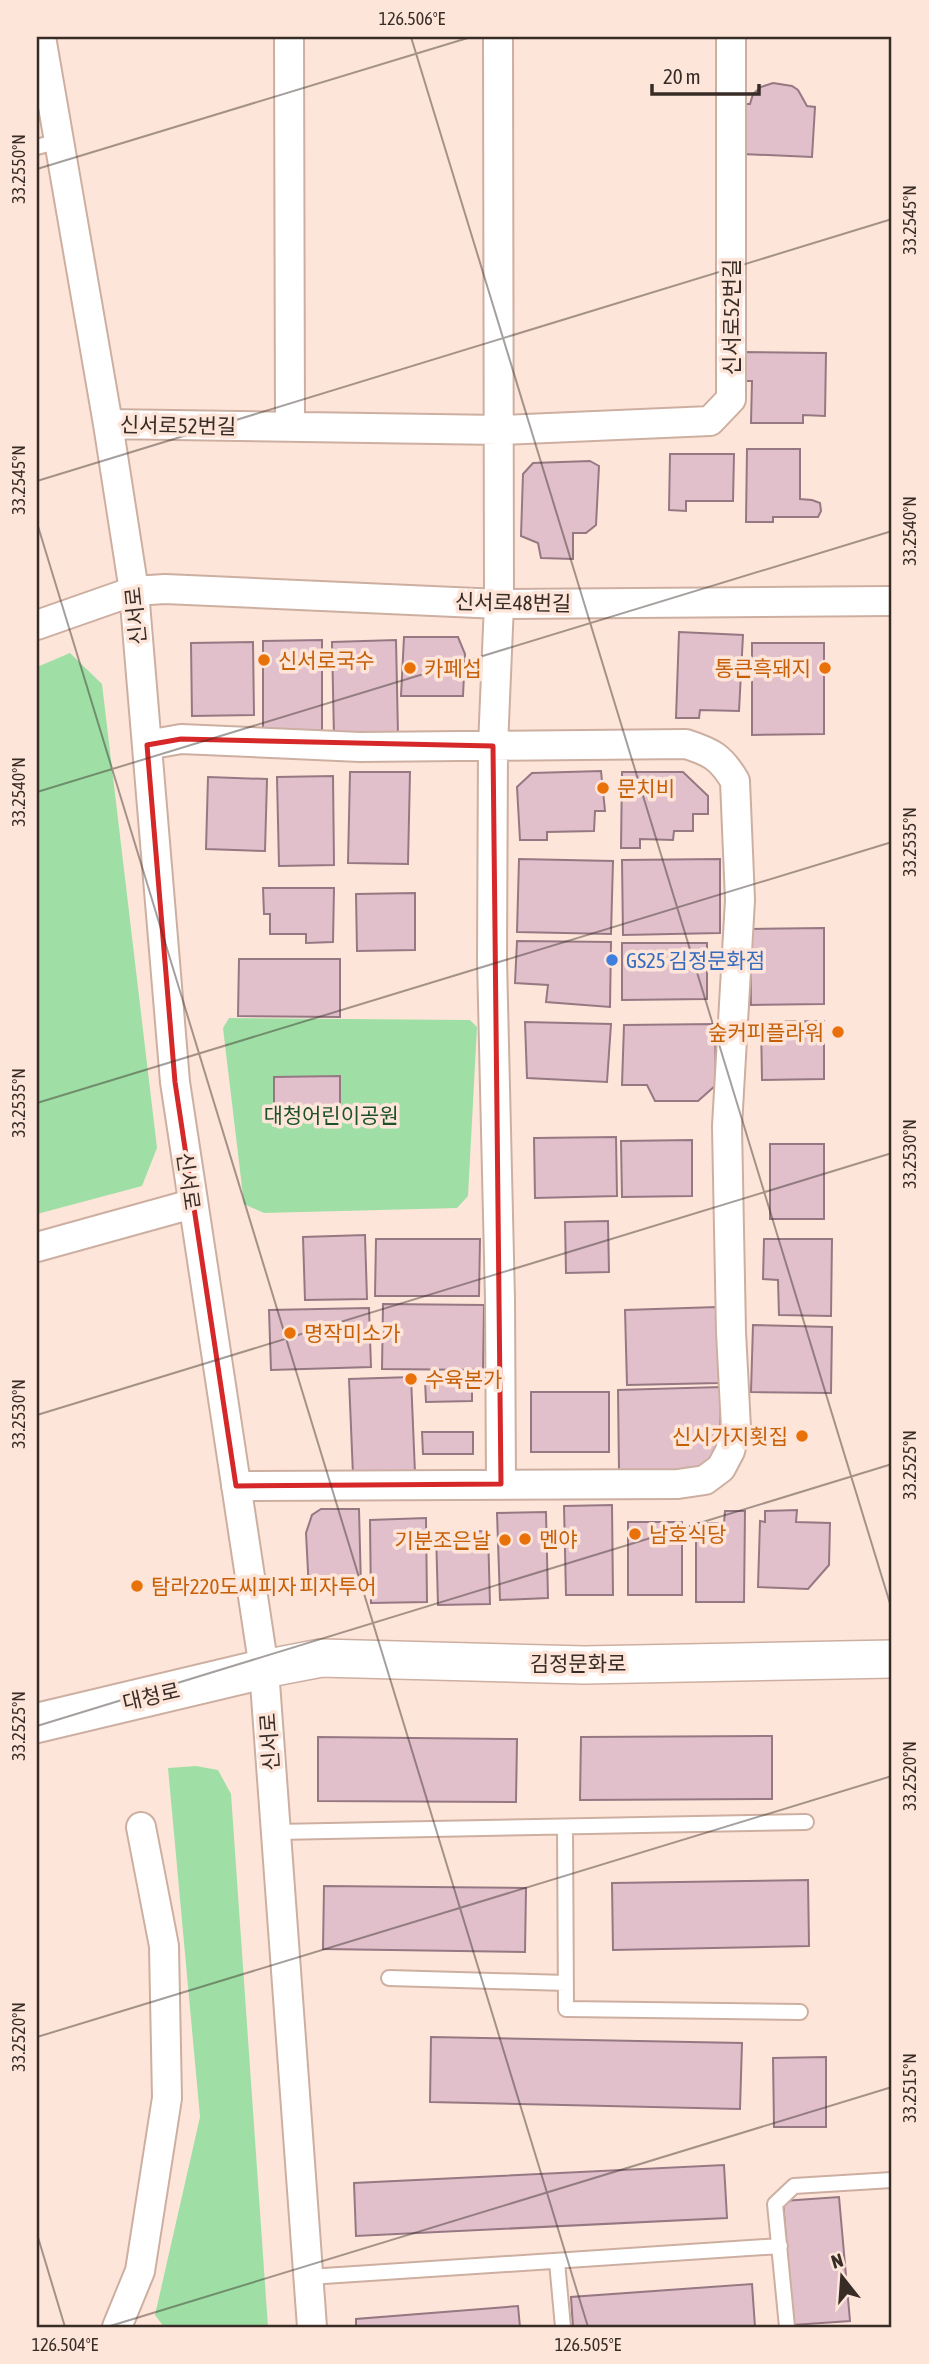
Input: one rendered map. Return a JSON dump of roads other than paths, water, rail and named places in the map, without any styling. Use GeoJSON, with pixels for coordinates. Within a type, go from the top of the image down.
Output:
{"type":"FeatureCollection","features":[{"type":"Feature","properties":{"kind":"main road","name":"대청로"},"geometry":{"type":"LineString","coordinates":[[37,1723],[264,1669]]}},
{"type":"Feature","properties":{"kind":"street","name":"신서로"},"geometry":{"type":"LineString","coordinates":[[41,37],[47,144],[108,424],[134,591],[175,1082],[264,1669],[313,2327]]}},
{"type":"Feature","properties":{"kind":"street"},"geometry":{"type":"LineString","coordinates":[[289,37],[290,427]]}},
{"type":"Feature","properties":{"kind":"street"},"geometry":{"type":"LineString","coordinates":[[498,37],[499,604],[493,746],[492,960],[500,1300],[501,1484]]}},
{"type":"Feature","properties":{"kind":"street","name":"신서로52번길"},"geometry":{"type":"LineString","coordinates":[[108,424],[499,430],[710,421],[731,399],[731,37]]}},
{"type":"Feature","properties":{"kind":"street","name":"신서로48번길"},"geometry":{"type":"LineString","coordinates":[[37,625],[134,591],[165,589],[499,604],[892,601]]}},
{"type":"Feature","properties":{"kind":"street"},"geometry":{"type":"LineString","coordinates":[[146,745],[181,738],[360,747],[686,744],[712,752],[727,768],[735,782],[740,900],[727,1126],[731,1332],[736,1428],[730,1451],[721,1468],[705,1480],[678,1485],[236,1486]]}},
{"type":"Feature","properties":{"kind":"street"},"geometry":{"type":"LineString","coordinates":[[37,1247],[192,1204]]}},
{"type":"Feature","properties":{"kind":"street","name":"김정문화로"},"geometry":{"type":"LineString","coordinates":[[264,1669],[321,1658],[584,1665],[892,1659]]}},
{"type":"Feature","properties":{"kind":"street"},"geometry":{"type":"LineString","coordinates":[[124,2322],[140,2271],[167,2098],[164,1946],[141,1827]]}},
{"type":"Feature","properties":{"kind":"lane"},"geometry":{"type":"LineString","coordinates":[[276,1832],[806,1822]]}},
{"type":"Feature","properties":{"kind":"lane"},"geometry":{"type":"LineString","coordinates":[[565,1827],[566,2009],[800,2011]]}},
{"type":"Feature","properties":{"kind":"lane"},"geometry":{"type":"LineString","coordinates":[[389,1978],[566,1983]]}},
{"type":"Feature","properties":{"kind":"lane"},"geometry":{"type":"LineString","coordinates":[[787,2327],[775,2204],[794,2186],[892,2180]]}},
{"type":"Feature","properties":{"kind":"lane"},"geometry":{"type":"LineString","coordinates":[[309,2277],[780,2246]]}},
{"type":"Feature","properties":{"kind":"lane"},"geometry":{"type":"LineString","coordinates":[[557,2262],[563,2327]]}},
{"type":"Feature","properties":{"kind":"place","name":"신서로국수"},"geometry":{"type":"Point","coordinates":[264,660]}},
{"type":"Feature","properties":{"kind":"place","name":"카페섭"},"geometry":{"type":"Point","coordinates":[410,668]}},
{"type":"Feature","properties":{"kind":"place","name":"통큰흑돼지"},"geometry":{"type":"Point","coordinates":[825,668]}},
{"type":"Feature","properties":{"kind":"place","name":"문치비"},"geometry":{"type":"Point","coordinates":[603,788]}},
{"type":"Feature","properties":{"kind":"place","name":"GS25 김정문화점"},"geometry":{"type":"Point","coordinates":[612,960]}},
{"type":"Feature","properties":{"kind":"place","name":"숲커피플라워"},"geometry":{"type":"Point","coordinates":[838,1032]}},
{"type":"Feature","properties":{"kind":"place","name":"명작미소가"},"geometry":{"type":"Point","coordinates":[290,1333]}},
{"type":"Feature","properties":{"kind":"place","name":"수육본가"},"geometry":{"type":"Point","coordinates":[411,1379]}},
{"type":"Feature","properties":{"kind":"place","name":"신시가지횟집"},"geometry":{"type":"Point","coordinates":[802,1436]}},
{"type":"Feature","properties":{"kind":"place","name":"남호식당"},"geometry":{"type":"Point","coordinates":[635,1534]}},
{"type":"Feature","properties":{"kind":"place","name":"멘야"},"geometry":{"type":"Point","coordinates":[525,1539]}},
{"type":"Feature","properties":{"kind":"place","name":"기분조은날"},"geometry":{"type":"Point","coordinates":[505,1540]}},
{"type":"Feature","properties":{"kind":"place","name":"탐라220도씨피자 피자투어"},"geometry":{"type":"Point","coordinates":[137,1586]}},
{"type":"Feature","properties":{"kind":"park label","name":"대청어린이공원"},"geometry":{"type":"Point","coordinates":[331,1115]}}]}
